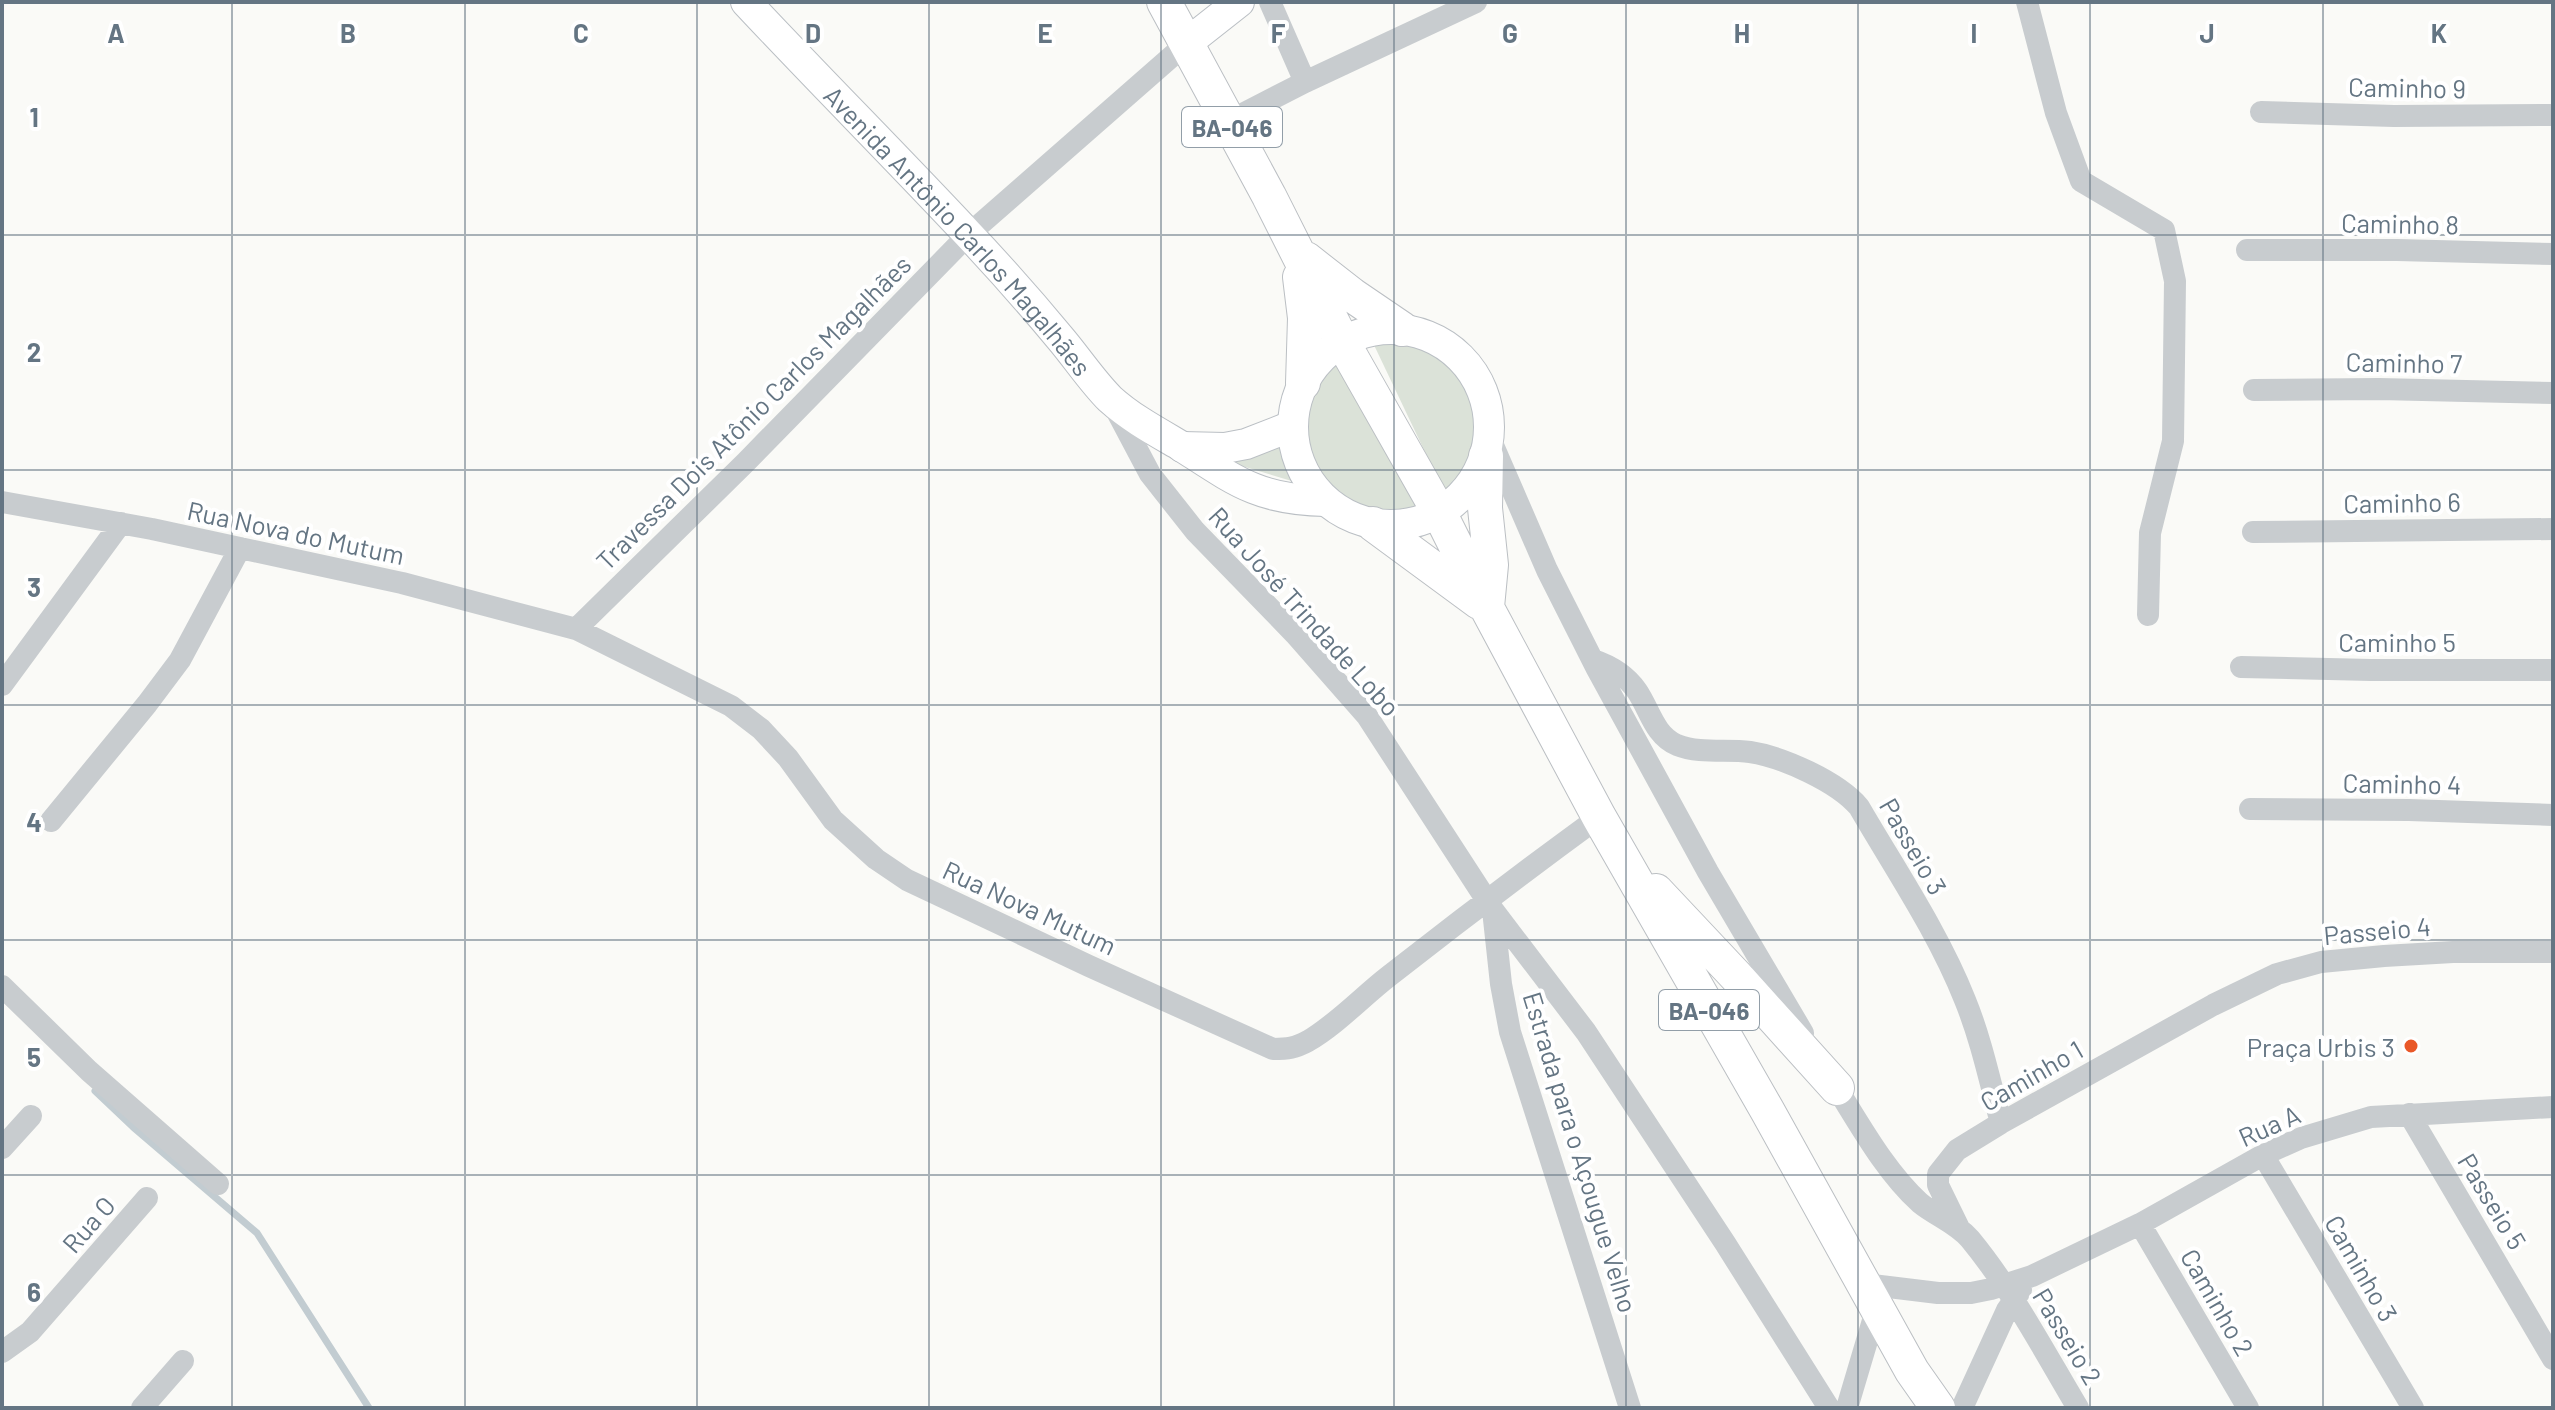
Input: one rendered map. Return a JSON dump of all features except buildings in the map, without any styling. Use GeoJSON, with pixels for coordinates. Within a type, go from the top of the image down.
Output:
{"type":"FeatureCollection","features":[{"type":"Feature","properties":{"kind":"main road","name":"Avenida Antônio Carlos Magalhães"},"geometry":{"type":"LineString","coordinates":[[746,2],[969,234],[1111,399],[1223,474],[1274,497],[1325,501]]}},
{"type":"Feature","properties":{"kind":"main road","name":"BA-046"},"geometry":{"type":"LineString","coordinates":[[1164,2],[1342,341],[1440,514],[1618,852],[1912,1371],[1938,1408]]}},
{"type":"Feature","properties":{"kind":"main road"},"geometry":{"type":"LineString","coordinates":[[1187,43],[1237,3]]}},
{"type":"Feature","properties":{"kind":"main road"},"geometry":{"type":"LineString","coordinates":[[1297,253],[1402,329]]}},
{"type":"Feature","properties":{"kind":"main road"},"geometry":{"type":"LineString","coordinates":[[1297,253],[1305,318],[1303,383]]}},
{"type":"Feature","properties":{"kind":"main road"},"geometry":{"type":"LineString","coordinates":[[1487,446],[1476,479],[1460,499],[1440,514],[1407,525],[1373,524],[1347,516],[1325,501],[1307,479],[1295,454],[1292,426],[1298,393],[1315,363],[1342,341],[1371,331],[1402,329],[1430,337],[1454,352],[1474,373],[1486,399],[1490,428],[1485,508],[1491,565],[1487,608]]}},
{"type":"Feature","properties":{"kind":"main road"},"geometry":{"type":"LineString","coordinates":[[1182,447],[1225,448],[1246,444],[1292,426]]}},
{"type":"Feature","properties":{"kind":"main road"},"geometry":{"type":"LineString","coordinates":[[1373,524],[1487,608]]}},
{"type":"Feature","properties":{"kind":"main road"},"geometry":{"type":"LineString","coordinates":[[1618,852],[1837,1088]]}},
{"type":"Feature","properties":{"kind":"street"},"geometry":{"type":"LineString","coordinates":[[1270,2],[1305,82]]}},
{"type":"Feature","properties":{"kind":"street"},"geometry":{"type":"LineString","coordinates":[[1229,121],[1476,2]]}},
{"type":"Feature","properties":{"kind":"street"},"geometry":{"type":"LineString","coordinates":[[2027,2],[2056,113],[2081,181],[2164,230],[2175,281],[2173,441],[2150,533],[2148,615]]}},
{"type":"Feature","properties":{"kind":"street","name":"Travessa Dois Atônio Carlos Magalhães"},"geometry":{"type":"LineString","coordinates":[[576,629],[746,462],[969,234],[1187,43]]}},
{"type":"Feature","properties":{"kind":"street","name":"Caminho 9"},"geometry":{"type":"LineString","coordinates":[[2261,112],[2409,116],[2553,115]]}},
{"type":"Feature","properties":{"kind":"street","name":"Caminho 8"},"geometry":{"type":"LineString","coordinates":[[2247,250],[2553,254]]}},
{"type":"Feature","properties":{"kind":"street","name":"Caminho 7"},"geometry":{"type":"LineString","coordinates":[[2254,390],[2553,393]]}},
{"type":"Feature","properties":{"kind":"street","name":"Rua José Trindade Lobo"},"geometry":{"type":"LineString","coordinates":[[1111,399],[1150,474],[1195,531],[1295,634],[1367,716],[1490,905],[1595,1045],[1829,1408]]}},
{"type":"Feature","properties":{"kind":"street"},"geometry":{"type":"LineString","coordinates":[[1487,446],[1593,660],[1708,872],[1837,1088],[1874,1147],[1921,1203],[1960,1229]]}},
{"type":"Feature","properties":{"kind":"street","name":"Rua Nova do Mutum"},"geometry":{"type":"LineString","coordinates":[[2,502],[121,523],[402,583],[576,629]]}},
{"type":"Feature","properties":{"kind":"street"},"geometry":{"type":"LineString","coordinates":[[2,685],[12,658],[121,523]]}},
{"type":"Feature","properties":{"kind":"street","name":"Caminho 6"},"geometry":{"type":"LineString","coordinates":[[2253,532],[2553,529]]}},
{"type":"Feature","properties":{"kind":"street"},"geometry":{"type":"LineString","coordinates":[[51,821],[180,660],[240,548]]}},
{"type":"Feature","properties":{"kind":"street","name":"Rua Nova Mutum"},"geometry":{"type":"LineString","coordinates":[[576,629],[731,706],[761,729],[788,758],[833,820],[876,859],[907,880],[1273,1049],[1292,1049],[1312,1039],[1391,975],[1490,905],[1599,817]]}},
{"type":"Feature","properties":{"kind":"street","name":"Passeio 3"},"geometry":{"type":"LineString","coordinates":[[1593,660],[1624,676],[1638,692],[1655,725],[1665,738],[1677,745],[1706,751],[1752,753],[1833,783],[1848,794],[1859,807],[1913,900],[1964,997],[1977,1031],[2001,1123]]}},
{"type":"Feature","properties":{"kind":"street","name":"Caminho 5"},"geometry":{"type":"LineString","coordinates":[[2241,667],[2553,670]]}},
{"type":"Feature","properties":{"kind":"street","name":"Caminho 4"},"geometry":{"type":"LineString","coordinates":[[2250,809],[2553,815]]}},
{"type":"Feature","properties":{"kind":"street","name":"Estrada para o Açougue Velho"},"geometry":{"type":"LineString","coordinates":[[1490,905],[1510,1032],[1630,1408]]}},
{"type":"Feature","properties":{"kind":"street","name":"Passeio 4"},"geometry":{"type":"LineString","coordinates":[[2213,1005],[2277,974],[2321,962],[2453,952],[2553,952]]}},
{"type":"Feature","properties":{"kind":"street"},"geometry":{"type":"LineString","coordinates":[[2,986],[89,1071],[218,1184]]}},
{"type":"Feature","properties":{"kind":"street","name":"Caminho 1"},"geometry":{"type":"LineString","coordinates":[[1960,1229],[1938,1185],[1938,1174],[1957,1150],[2213,1005]]}},
{"type":"Feature","properties":{"kind":"street","name":"Rua A"},"geometry":{"type":"LineString","coordinates":[[1962,1408],[2009,1293],[2032,1276],[2140,1224],[2263,1155],[2301,1138],[2371,1117],[2553,1107]]}},
{"type":"Feature","properties":{"kind":"street","name":"Passeio 5"},"geometry":{"type":"LineString","coordinates":[[2409,1114],[2553,1359]]}},
{"type":"Feature","properties":{"kind":"street"},"geometry":{"type":"LineString","coordinates":[[2,1148],[31,1116]]}},
{"type":"Feature","properties":{"kind":"street","name":"Caminho 3"},"geometry":{"type":"LineString","coordinates":[[2263,1155],[2413,1408]]}},
{"type":"Feature","properties":{"kind":"street","name":"Rua O"},"geometry":{"type":"LineString","coordinates":[[2,1352],[30,1332],[147,1198]]}},
{"type":"Feature","properties":{"kind":"street","name":"Caminho 2"},"geometry":{"type":"LineString","coordinates":[[2140,1224],[2248,1408]]}},
{"type":"Feature","properties":{"kind":"street","name":"Passeio 2"},"geometry":{"type":"LineString","coordinates":[[1960,1229],[2009,1293],[2078,1408]]}},
{"type":"Feature","properties":{"kind":"street"},"geometry":{"type":"LineString","coordinates":[[1847,1408],[1871,1296],[2009,1293]]}},
{"type":"Feature","properties":{"kind":"street"},"geometry":{"type":"LineString","coordinates":[[142,1408],[183,1361]]}},
{"type":"Feature","properties":{"kind":"shaded area"},"geometry":{"type":"Polygon","coordinates":[[[1391,343],[1419,348],[1442,361],[1460,378],[1471,399],[1476,423],[1474,448],[1464,472],[1445,494],[1374,345],[1391,343]]]}},
{"type":"Feature","properties":{"kind":"shaded area"},"geometry":{"type":"Polygon","coordinates":[[[1338,364],[1420,509],[1388,514],[1359,507],[1336,492],[1319,470],[1309,444],[1308,416],[1317,389],[1338,364]]]}},
{"type":"Feature","properties":{"kind":"shaded area"},"geometry":{"type":"Polygon","coordinates":[[[1280,442],[1295,482],[1225,461],[1280,442]]]}},
{"type":"Feature","properties":{"kind":"waterway"},"geometry":{"type":"LineString","coordinates":[[95,1091],[257,1233],[369,1408]]}},
{"type":"Feature","properties":{"kind":"place","name":"Praça Urbis 3"},"geometry":{"type":"Point","coordinates":[2411,1046]}}]}
